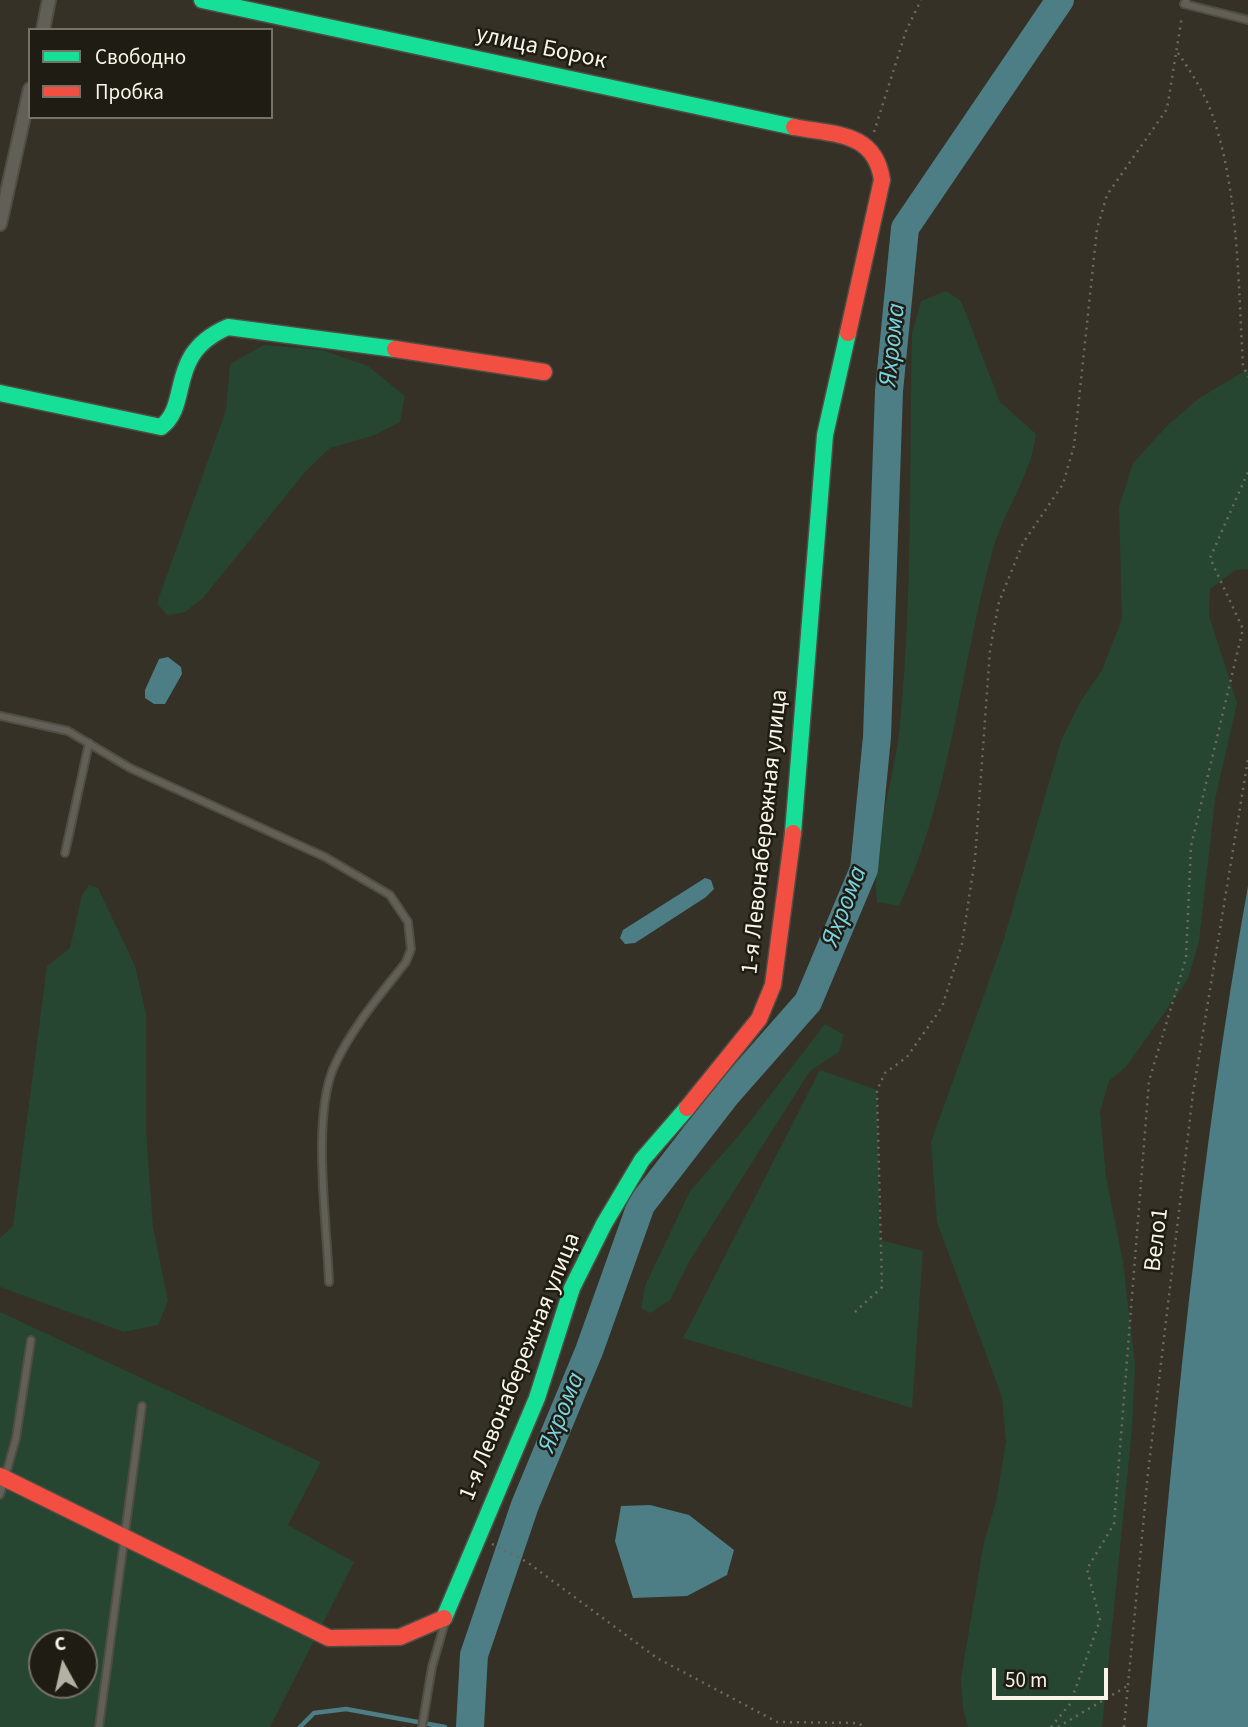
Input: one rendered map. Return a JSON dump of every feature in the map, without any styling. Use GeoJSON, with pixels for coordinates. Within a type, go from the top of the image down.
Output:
{"type":"FeatureCollection","features":[{"type":"Feature","properties":{"kind":"street"},"geometry":{"type":"LineString","coordinates":[[43,28],[49,0]]}},
{"type":"Feature","properties":{"kind":"street","name":"улица Борок"},"geometry":{"type":"LineString","coordinates":[[202,0],[870,145]]}},
{"type":"Feature","properties":{"kind":"street"},"geometry":{"type":"LineString","coordinates":[[0,225],[28,98]]}},
{"type":"Feature","properties":{"kind":"street","name":"1-я Левонабережная улица"},"geometry":{"type":"LineString","coordinates":[[447,1617],[476,1537],[537,1398],[572,1287],[604,1224],[642,1160],[729,1060],[759,1019],[773,985],[799,792],[825,435],[882,180],[880,160],[870,145]]}},
{"type":"Feature","properties":{"kind":"street"},"geometry":{"type":"LineString","coordinates":[[0,393],[161,426],[169,421],[192,349],[209,333],[228,327],[442,355],[544,372]]}},
{"type":"Feature","properties":{"kind":"street"},"geometry":{"type":"LineString","coordinates":[[2,1477],[329,1638],[400,1637],[447,1617]]}},
{"type":"Feature","properties":{"kind":"lane"},"geometry":{"type":"LineString","coordinates":[[1185,2],[1248,20]]}},
{"type":"Feature","properties":{"kind":"lane"},"geometry":{"type":"LineString","coordinates":[[0,716],[68,731],[130,768],[325,857],[390,895],[408,922],[411,949],[406,962],[342,1050],[326,1092],[323,1134],[329,1282]]}},
{"type":"Feature","properties":{"kind":"lane"},"geometry":{"type":"LineString","coordinates":[[65,853],[89,743]]}},
{"type":"Feature","properties":{"kind":"lane"},"geometry":{"type":"LineString","coordinates":[[0,1496],[2,1477],[16,1438],[31,1340]]}},
{"type":"Feature","properties":{"kind":"lane"},"geometry":{"type":"LineString","coordinates":[[99,1727],[122,1537],[142,1406]]}},
{"type":"Feature","properties":{"kind":"lane"},"geometry":{"type":"LineString","coordinates":[[422,1727],[432,1667],[447,1617]]}},
{"type":"Feature","properties":{"kind":"path"},"geometry":{"type":"LineString","coordinates":[[870,145],[906,31],[921,0]]}},
{"type":"Feature","properties":{"kind":"path"},"geometry":{"type":"LineString","coordinates":[[855,1312],[882,1287],[877,1090],[885,1073],[907,1057],[942,1007],[962,944],[975,859],[990,650],[996,614],[1023,543],[1063,484],[1074,446],[1097,229],[1107,195],[1167,109],[1185,2]]}},
{"type":"Feature","properties":{"kind":"path"},"geometry":{"type":"LineString","coordinates":[[1178,53],[1199,85],[1213,115],[1230,192],[1243,365],[1248,377]]}},
{"type":"Feature","properties":{"kind":"path"},"geometry":{"type":"LineString","coordinates":[[1051,1727],[1070,1704],[1100,1620],[1087,1569],[1114,1524],[1150,1081],[1186,958],[1191,846],[1243,629],[1210,558],[1248,472]]}},
{"type":"Feature","properties":{"kind":"path","name":"Вело1"},"geometry":{"type":"LineString","coordinates":[[1124,1727],[1148,1473],[1193,1093],[1248,759]]}},
{"type":"Feature","properties":{"kind":"path"},"geometry":{"type":"LineString","coordinates":[[492,1545],[527,1562],[657,1658],[778,1722],[859,1723],[864,1727]]}},
{"type":"Feature","properties":{"kind":"path"},"geometry":{"type":"LineString","coordinates":[[1058,1727],[1129,1685]]}},
{"type":"Feature","properties":{"kind":"green space"},"geometry":{"type":"Polygon","coordinates":[[[946,291],[961,301],[1000,402],[1036,434],[1029,464],[993,549],[943,774],[917,863],[899,906],[877,902],[876,881],[879,839],[899,734],[907,634],[912,333],[921,301],[946,291]]]}},
{"type":"Feature","properties":{"kind":"green space"},"geometry":{"type":"Polygon","coordinates":[[[264,345],[322,350],[368,366],[405,396],[400,422],[375,435],[330,448],[305,472],[203,598],[185,612],[167,615],[157,603],[226,410],[230,364],[264,345]]]}},
{"type":"Feature","properties":{"kind":"green space"},"geometry":{"type":"Polygon","coordinates":[[[1248,369],[1248,569],[1235,570],[1210,589],[1209,616],[1237,703],[1215,800],[1199,941],[1188,979],[1126,1067],[1109,1081],[1100,1112],[1106,1177],[1123,1262],[1135,1364],[1132,1429],[1102,1727],[968,1727],[963,1709],[961,1678],[983,1547],[996,1501],[1006,1442],[1002,1397],[937,1222],[931,1142],[1003,942],[1061,741],[1082,699],[1102,670],[1122,619],[1119,507],[1133,463],[1166,427],[1198,399],[1248,369]]]}},
{"type":"Feature","properties":{"kind":"green space"},"geometry":{"type":"Polygon","coordinates":[[[89,885],[98,888],[135,966],[146,1014],[146,1131],[153,1227],[168,1301],[158,1325],[124,1332],[0,1287],[0,1238],[13,1226],[47,966],[70,948],[82,895],[89,885]]]}},
{"type":"Feature","properties":{"kind":"green space"},"geometry":{"type":"Polygon","coordinates":[[[825,1024],[844,1035],[839,1052],[810,1071],[690,1260],[670,1300],[650,1313],[641,1308],[645,1286],[690,1191],[741,1133],[825,1024]]]}},
{"type":"Feature","properties":{"kind":"green space"},"geometry":{"type":"Polygon","coordinates":[[[820,1070],[877,1090],[880,1240],[923,1251],[912,1408],[683,1338],[820,1070]]]}},
{"type":"Feature","properties":{"kind":"green space"},"geometry":{"type":"Polygon","coordinates":[[[0,1312],[321,1462],[288,1525],[354,1562],[270,1727],[0,1727],[0,1312]]]}},
{"type":"Feature","properties":{"kind":"water"},"geometry":{"type":"Polygon","coordinates":[[[168,657],[181,667],[182,674],[165,704],[154,704],[145,698],[145,690],[159,659],[168,657]]]}},
{"type":"Feature","properties":{"kind":"water"},"geometry":{"type":"Polygon","coordinates":[[[705,878],[711,880],[714,889],[706,897],[635,943],[625,944],[620,938],[623,930],[705,878]]]}},
{"type":"Feature","properties":{"kind":"water"},"geometry":{"type":"Polygon","coordinates":[[[1248,886],[1248,1727],[1147,1727],[1188,1305],[1230,990],[1248,886]]]}},
{"type":"Feature","properties":{"kind":"water"},"geometry":{"type":"Polygon","coordinates":[[[650,1505],[689,1515],[734,1550],[727,1575],[687,1596],[633,1598],[615,1541],[621,1506],[650,1505]]]}},
{"type":"Feature","properties":{"kind":"waterway","name":"Яхрома"},"geometry":{"type":"LineString","coordinates":[[470,1727],[474,1655],[525,1505],[589,1351],[641,1205],[727,1094],[808,1002],[864,869],[877,737],[889,391],[905,228],[1060,0]]}},
{"type":"Feature","properties":{"kind":"waterway"},"geometry":{"type":"LineString","coordinates":[[300,1727],[314,1713],[346,1709],[445,1727]]}},
{"type":"Feature","properties":{"kind":"traffic: fast"},"geometry":{"type":"LineString","coordinates":[[202,0],[794,127]]}},
{"type":"Feature","properties":{"kind":"traffic: fast"},"geometry":{"type":"LineString","coordinates":[[0,393],[161,427],[176,405],[187,364],[195,351],[208,338],[228,327],[395,349]]}},
{"type":"Feature","properties":{"kind":"traffic: fast"},"geometry":{"type":"LineString","coordinates":[[793,833],[825,435],[848,333]]}},
{"type":"Feature","properties":{"kind":"traffic: fast"},"geometry":{"type":"LineString","coordinates":[[444,1618],[537,1398],[572,1288],[604,1224],[642,1160],[687,1108]]}},
{"type":"Feature","properties":{"kind":"traffic: jam"},"geometry":{"type":"LineString","coordinates":[[794,127],[850,138],[871,152],[878,164],[882,180],[848,333]]}},
{"type":"Feature","properties":{"kind":"traffic: jam"},"geometry":{"type":"LineString","coordinates":[[395,349],[544,372]]}},
{"type":"Feature","properties":{"kind":"traffic: jam"},"geometry":{"type":"LineString","coordinates":[[687,1108],[759,1019],[773,985],[793,833]]}},
{"type":"Feature","properties":{"kind":"traffic: jam"},"geometry":{"type":"LineString","coordinates":[[0,1476],[329,1638],[400,1637],[444,1618]]}}]}
